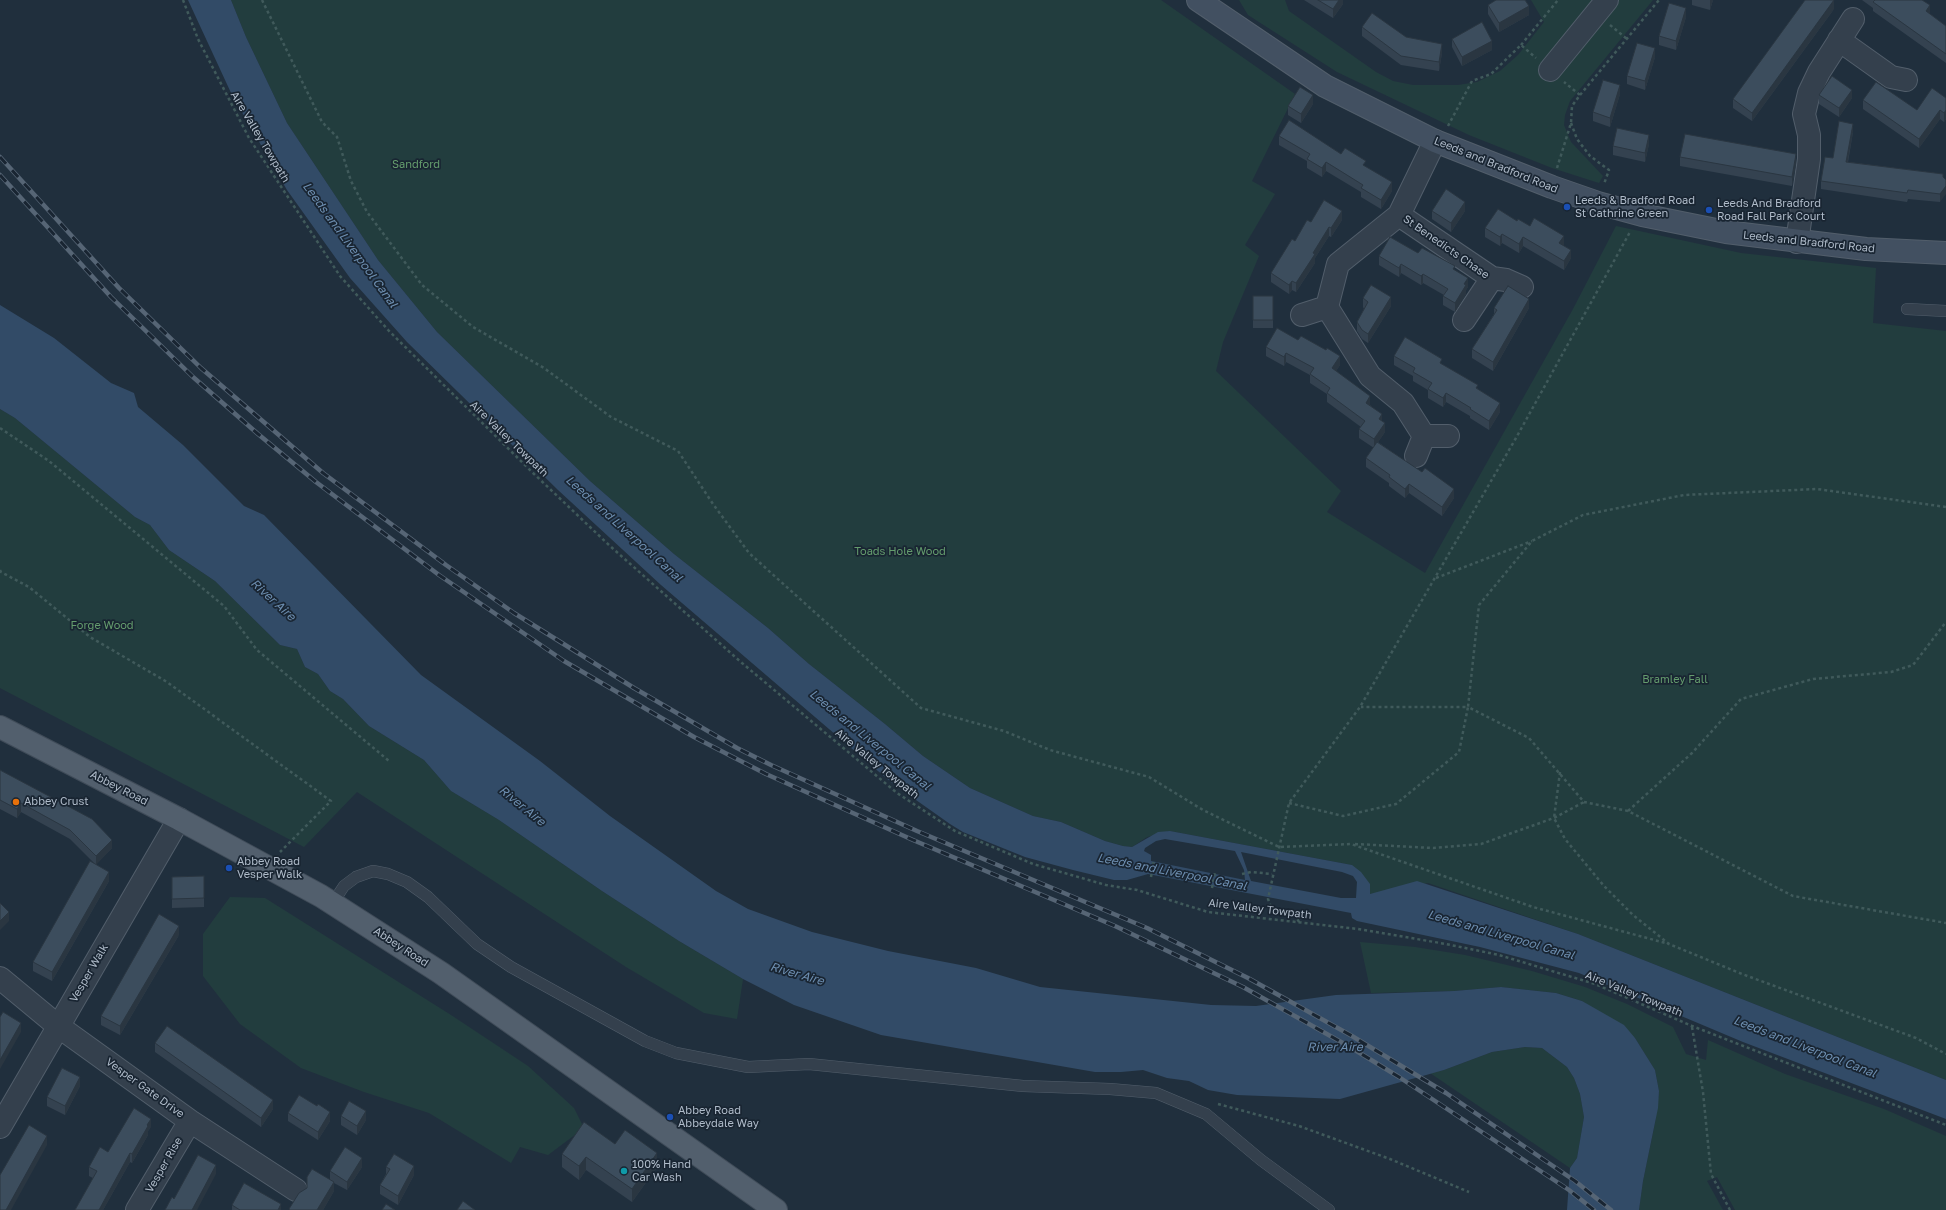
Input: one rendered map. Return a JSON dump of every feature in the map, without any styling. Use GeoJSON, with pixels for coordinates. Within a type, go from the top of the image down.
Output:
{"type":"FeatureCollection","features":[{"type":"Feature","properties":{"kind":"main road","name":"Leeds and Bradford Road"},"geometry":{"type":"LineString","coordinates":[[1207,2],[1325,86],[1437,142],[1552,187],[1598,203],[1642,215],[1726,232],[1797,242],[1866,249],[1946,253]]}},
{"type":"Feature","properties":{"kind":"main road","name":"Abbey Road"},"geometry":{"type":"LineString","coordinates":[[0,727],[179,819],[332,904],[441,973],[776,1210]]}},
{"type":"Feature","properties":{"kind":"street"},"geometry":{"type":"LineString","coordinates":[[1550,70],[1607,0]]}},
{"type":"Feature","properties":{"kind":"street"},"geometry":{"type":"LineString","coordinates":[[1797,242],[1809,159],[1810,135],[1804,114],[1809,93],[1819,72],[1853,19]]}},
{"type":"Feature","properties":{"kind":"street"},"geometry":{"type":"LineString","coordinates":[[1839,40],[1891,77],[1906,80]]}},
{"type":"Feature","properties":{"kind":"street"},"geometry":{"type":"LineString","coordinates":[[1424,436],[1403,403],[1370,376],[1327,307],[1338,264],[1399,215],[1437,142]]}},
{"type":"Feature","properties":{"kind":"street","name":"St Benedicts Chase"},"geometry":{"type":"LineString","coordinates":[[1399,215],[1492,278],[1464,320]]}},
{"type":"Feature","properties":{"kind":"street"},"geometry":{"type":"LineString","coordinates":[[1492,278],[1506,280],[1522,287]]}},
{"type":"Feature","properties":{"kind":"street"},"geometry":{"type":"LineString","coordinates":[[1302,315],[1327,307]]}},
{"type":"Feature","properties":{"kind":"street"},"geometry":{"type":"LineString","coordinates":[[1424,436],[1448,436]]}},
{"type":"Feature","properties":{"kind":"street"},"geometry":{"type":"LineString","coordinates":[[1416,456],[1424,436]]}},
{"type":"Feature","properties":{"kind":"street","name":"Vesper Walk"},"geometry":{"type":"LineString","coordinates":[[0,1128],[179,819]]}},
{"type":"Feature","properties":{"kind":"street","name":"Vesper Gate Drive"},"geometry":{"type":"LineString","coordinates":[[0,978],[58,1026],[190,1121],[296,1190]]}},
{"type":"Feature","properties":{"kind":"street","name":"Vesper Rise"},"geometry":{"type":"LineString","coordinates":[[138,1210],[190,1121]]}},
{"type":"Feature","properties":{"kind":"lane"},"geometry":{"type":"LineString","coordinates":[[1908,309],[1946,311]]}},
{"type":"Feature","properties":{"kind":"lane"},"geometry":{"type":"LineString","coordinates":[[332,904],[344,886],[356,877],[373,872],[388,874],[407,882],[428,897],[477,944],[511,967],[645,1041],[676,1053],[748,1067],[809,1064],[1023,1086],[1110,1089],[1156,1093],[1206,1114],[1261,1160],[1329,1210]]}},
{"type":"Feature","properties":{"kind":"path","name":"Aire Valley Towpath"},"geometry":{"type":"LineString","coordinates":[[183,0],[198,39],[249,138],[340,276],[389,330],[454,397],[610,546],[742,663],[897,793],[954,831],[1033,864],[1106,885],[1137,890],[1208,912],[1365,930],[1499,955],[1595,984],[1692,1026],[1946,1125]]}},
{"type":"Feature","properties":{"kind":"path"},"geometry":{"type":"LineString","coordinates":[[262,0],[322,122],[337,137],[351,181],[367,212],[422,285],[473,327],[544,368],[611,417],[678,451],[713,504],[749,554],[922,708],[1004,731],[1050,750],[1149,777],[1203,810],[1279,847],[1351,844],[1433,848],[1481,844],[1554,818],[1584,802],[1628,811],[1793,896],[1946,923]]}},
{"type":"Feature","properties":{"kind":"path"},"geometry":{"type":"LineString","coordinates":[[1553,0],[1554,5]]}},
{"type":"Feature","properties":{"kind":"path"},"geometry":{"type":"LineString","coordinates":[[1437,142],[1472,81],[1491,74],[1521,45],[1558,0]]}},
{"type":"Feature","properties":{"kind":"path"},"geometry":{"type":"LineString","coordinates":[[1552,187],[1571,123],[1572,106],[1659,0]]}},
{"type":"Feature","properties":{"kind":"path"},"geometry":{"type":"LineString","coordinates":[[1521,45],[1580,95]]}},
{"type":"Feature","properties":{"kind":"path"},"geometry":{"type":"LineString","coordinates":[[1571,123],[1577,139],[1590,156],[1609,170],[1598,203]]}},
{"type":"Feature","properties":{"kind":"path"},"geometry":{"type":"LineString","coordinates":[[1299,922],[1294,913],[1272,910],[1268,899],[1272,874],[1289,803],[1360,707],[1435,579],[1631,230],[1642,215]]}},
{"type":"Feature","properties":{"kind":"path"},"geometry":{"type":"LineString","coordinates":[[0,428],[49,461],[224,606],[256,650],[389,760]]}},
{"type":"Feature","properties":{"kind":"path"},"geometry":{"type":"LineString","coordinates":[[1435,579],[1532,540],[1583,515],[1684,495],[1817,489],[1946,507]]}},
{"type":"Feature","properties":{"kind":"path"},"geometry":{"type":"LineString","coordinates":[[1289,803],[1343,816],[1396,804],[1459,752],[1468,707],[1479,605],[1532,540]]}},
{"type":"Feature","properties":{"kind":"path"},"geometry":{"type":"LineString","coordinates":[[0,570],[1,572],[29,587],[90,637],[166,682],[331,801],[266,866]]}},
{"type":"Feature","properties":{"kind":"path"},"geometry":{"type":"LineString","coordinates":[[1628,811],[1692,753],[1741,699],[1813,679],[1891,672],[1913,665],[1946,622]]}},
{"type":"Feature","properties":{"kind":"path"},"geometry":{"type":"LineString","coordinates":[[1360,707],[1468,707],[1529,738],[1560,772],[1584,802]]}},
{"type":"Feature","properties":{"kind":"path"},"geometry":{"type":"LineString","coordinates":[[1560,772],[1554,818],[1565,839],[1604,886],[1633,915],[1669,944]]}},
{"type":"Feature","properties":{"kind":"path"},"geometry":{"type":"LineString","coordinates":[[1351,844],[1533,907],[1669,944],[1742,974],[1916,1038],[1946,1054]]}},
{"type":"Feature","properties":{"kind":"path"},"geometry":{"type":"LineString","coordinates":[[1151,877],[1154,860]]}},
{"type":"Feature","properties":{"kind":"path"},"geometry":{"type":"LineString","coordinates":[[1212,888],[1215,872]]}},
{"type":"Feature","properties":{"kind":"path"},"geometry":{"type":"LineString","coordinates":[[1242,874],[1251,872],[1272,874]]}},
{"type":"Feature","properties":{"kind":"path"},"geometry":{"type":"LineString","coordinates":[[1692,1026],[1703,1092],[1711,1174],[1730,1210]]}},
{"type":"Feature","properties":{"kind":"path"},"geometry":{"type":"LineString","coordinates":[[1215,1104],[1299,1126],[1390,1158],[1469,1192]]}},
{"type":"Feature","properties":{"kind":"green space"},"geometry":{"type":"Polygon","coordinates":[[[231,0],[1161,0],[1295,94],[1252,181],[1275,194],[1245,245],[1259,256],[1223,342],[1216,371],[1341,491],[1327,512],[1425,573],[1573,309],[1616,226],[1741,253],[1876,268],[1873,323],[1946,331],[1946,1080],[1578,934],[1428,883],[1370,894],[1352,865],[1170,831],[1147,837],[1132,847],[1123,846],[1105,841],[1061,822],[1033,816],[970,788],[923,756],[809,664],[768,628],[674,554],[590,481],[437,332],[378,260],[287,123],[246,37],[231,0]]]}},
{"type":"Feature","properties":{"kind":"green space"},"geometry":{"type":"Polygon","coordinates":[[[1239,0],[1285,0],[1289,11],[1376,72],[1393,81],[1413,85],[1458,85],[1477,82],[1500,71],[1518,55],[1544,22],[1531,0],[1598,0],[1541,71],[1554,81],[1618,0],[1653,0],[1570,101],[1565,115],[1564,125],[1571,142],[1603,176],[1599,183],[1552,168],[1469,135],[1337,72],[1248,15],[1239,0]]]}},
{"type":"Feature","properties":{"kind":"green space","name":"Forge Wood"},"geometry":{"type":"Polygon","coordinates":[[[0,409],[15,418],[135,517],[150,525],[169,550],[215,581],[280,645],[297,649],[305,667],[318,674],[330,691],[343,699],[369,726],[424,760],[451,791],[499,820],[602,891],[679,941],[743,979],[737,1019],[704,1013],[626,967],[357,792],[304,847],[0,688],[0,409]]]}},
{"type":"Feature","properties":{"kind":"green space"},"geometry":{"type":"Polygon","coordinates":[[[230,897],[265,898],[451,1015],[528,1066],[574,1108],[584,1128],[548,1155],[520,1147],[511,1163],[429,1113],[364,1092],[301,1068],[240,1024],[203,976],[203,934],[230,897]]]}},
{"type":"Feature","properties":{"kind":"green space"},"geometry":{"type":"Polygon","coordinates":[[[1360,942],[1415,947],[1465,955],[1532,971],[1585,987],[1627,1004],[1673,1027],[1686,1054],[1706,1060],[1708,1040],[1785,1074],[1884,1109],[1946,1136],[1946,1210],[1735,1210],[1717,1177],[1707,1181],[1723,1210],[1639,1210],[1643,1181],[1655,1123],[1659,1091],[1655,1070],[1635,1038],[1582,1001],[1556,993],[1501,987],[1454,991],[1371,993],[1360,942]]]}},
{"type":"Feature","properties":{"kind":"green space"},"geometry":{"type":"Polygon","coordinates":[[[1525,1047],[1542,1048],[1567,1067],[1574,1078],[1580,1094],[1584,1117],[1577,1158],[1570,1168],[1430,1073],[1444,1070],[1492,1052],[1525,1047]]]}},
{"type":"Feature","properties":{"kind":"water","name":"Leeds and Liverpool Canal"},"geometry":{"type":"Polygon","coordinates":[[[188,0],[231,0],[246,37],[287,123],[378,260],[437,332],[590,481],[674,554],[768,628],[809,664],[923,756],[970,788],[1033,816],[1061,822],[1105,841],[1123,846],[1132,847],[1158,832],[1170,831],[1352,865],[1361,872],[1370,884],[1370,894],[1417,881],[1578,934],[1946,1080],[1946,1119],[1743,1042],[1579,973],[1480,947],[1357,921],[1352,918],[1351,913],[1148,874],[1127,880],[1114,880],[1025,857],[963,832],[892,783],[661,585],[558,490],[407,342],[350,278],[287,190],[232,95],[188,0]],[[1165,839],[1156,841],[1145,848],[1144,851],[1151,855],[1151,861],[1245,880],[1244,870],[1235,851],[1165,839]],[[1241,852],[1251,881],[1341,898],[1356,898],[1357,882],[1353,876],[1342,872],[1241,852]]]}},
{"type":"Feature","properties":{"kind":"water","name":"River Aire"},"geometry":{"type":"Polygon","coordinates":[[[0,305],[54,338],[111,383],[134,393],[138,407],[183,445],[244,506],[264,515],[421,675],[540,761],[610,816],[716,891],[748,909],[812,932],[888,951],[976,968],[1040,987],[1211,1005],[1256,1006],[1336,995],[1454,991],[1501,987],[1556,993],[1582,1001],[1624,1025],[1635,1038],[1655,1070],[1659,1091],[1658,1108],[1643,1181],[1639,1210],[1567,1210],[1570,1168],[1577,1158],[1584,1117],[1580,1094],[1574,1078],[1567,1067],[1542,1048],[1525,1047],[1492,1052],[1444,1070],[1340,1099],[1237,1095],[1208,1090],[1189,1081],[1167,1078],[1143,1070],[1095,1072],[881,1035],[794,1005],[743,979],[679,941],[602,891],[499,820],[451,791],[424,760],[369,726],[343,699],[330,691],[318,674],[305,667],[297,649],[280,645],[215,581],[169,550],[150,525],[135,517],[15,418],[0,409],[0,305]]]}},
{"type":"Feature","properties":{"kind":"building"},"geometry":{"type":"Polygon","coordinates":[[[1318,0],[1339,0],[1333,9],[1318,0]]]}},
{"type":"Feature","properties":{"kind":"building"},"geometry":{"type":"Polygon","coordinates":[[[1496,0],[1525,0],[1529,6],[1499,23],[1488,5],[1496,0]]]}},
{"type":"Feature","properties":{"kind":"building"},"geometry":{"type":"Polygon","coordinates":[[[1805,0],[1834,0],[1752,113],[1733,99],[1805,0]]]}},
{"type":"Feature","properties":{"kind":"building"},"geometry":{"type":"Polygon","coordinates":[[[1875,0],[1922,0],[1930,5],[1926,11],[1946,26],[1946,54],[1873,2],[1875,0]]]}},
{"type":"Feature","properties":{"kind":"building"},"geometry":{"type":"Polygon","coordinates":[[[1669,3],[1686,8],[1676,41],[1659,36],[1669,3]]]}},
{"type":"Feature","properties":{"kind":"building"},"geometry":{"type":"Polygon","coordinates":[[[1372,13],[1406,37],[1442,44],[1439,62],[1401,56],[1362,27],[1372,13]]]}},
{"type":"Feature","properties":{"kind":"building"},"geometry":{"type":"Polygon","coordinates":[[[1482,22],[1492,41],[1462,57],[1452,39],[1482,22]]]}},
{"type":"Feature","properties":{"kind":"building"},"geometry":{"type":"Polygon","coordinates":[[[1637,43],[1655,48],[1645,81],[1627,76],[1637,43]]]}},
{"type":"Feature","properties":{"kind":"building"},"geometry":{"type":"Polygon","coordinates":[[[1832,76],[1852,90],[1839,108],[1819,95],[1832,76]]]}},
{"type":"Feature","properties":{"kind":"building"},"geometry":{"type":"Polygon","coordinates":[[[1603,80],[1620,85],[1610,118],[1593,112],[1603,80]]]}},
{"type":"Feature","properties":{"kind":"building"},"geometry":{"type":"Polygon","coordinates":[[[1876,82],[1917,110],[1932,88],[1946,98],[1946,110],[1944,113],[1940,110],[1919,139],[1863,100],[1876,82]]]}},
{"type":"Feature","properties":{"kind":"building"},"geometry":{"type":"Polygon","coordinates":[[[1300,87],[1313,95],[1301,114],[1288,106],[1300,87]]]}},
{"type":"Feature","properties":{"kind":"building"},"geometry":{"type":"Polygon","coordinates":[[[1289,120],[1341,154],[1345,148],[1366,161],[1363,165],[1392,182],[1381,200],[1361,188],[1363,185],[1326,162],[1322,168],[1307,159],[1310,154],[1279,136],[1289,120]]]}},
{"type":"Feature","properties":{"kind":"building"},"geometry":{"type":"Polygon","coordinates":[[[1839,121],[1853,124],[1846,162],[1943,174],[1943,177],[1946,180],[1946,186],[1940,194],[1908,190],[1907,193],[1821,181],[1825,157],[1833,158],[1839,121]]]}},
{"type":"Feature","properties":{"kind":"building"},"geometry":{"type":"Polygon","coordinates":[[[1617,128],[1649,135],[1645,153],[1613,146],[1617,128]]]}},
{"type":"Feature","properties":{"kind":"building"},"geometry":{"type":"Polygon","coordinates":[[[1685,134],[1796,154],[1792,177],[1680,157],[1685,134]]]}},
{"type":"Feature","properties":{"kind":"building"},"geometry":{"type":"Polygon","coordinates":[[[1446,189],[1465,202],[1451,223],[1432,211],[1446,189]]]}},
{"type":"Feature","properties":{"kind":"building"},"geometry":{"type":"Polygon","coordinates":[[[1324,200],[1342,211],[1331,228],[1329,227],[1313,253],[1315,254],[1296,283],[1292,281],[1289,285],[1271,273],[1292,239],[1295,241],[1307,220],[1311,222],[1324,200]]]}},
{"type":"Feature","properties":{"kind":"building"},"geometry":{"type":"Polygon","coordinates":[[[1498,209],[1517,221],[1518,219],[1530,226],[1534,218],[1564,236],[1559,243],[1571,250],[1564,261],[1523,237],[1519,244],[1502,234],[1500,237],[1485,228],[1498,209]]]}},
{"type":"Feature","properties":{"kind":"building"},"geometry":{"type":"Polygon","coordinates":[[[1390,237],[1418,253],[1422,248],[1455,266],[1453,269],[1468,278],[1464,284],[1466,285],[1455,303],[1443,296],[1448,289],[1423,274],[1421,276],[1401,264],[1399,268],[1379,256],[1390,237]]]}},
{"type":"Feature","properties":{"kind":"building"},"geometry":{"type":"Polygon","coordinates":[[[1371,285],[1391,297],[1368,334],[1362,330],[1357,322],[1368,302],[1363,298],[1371,285]]]}},
{"type":"Feature","properties":{"kind":"building"},"geometry":{"type":"Polygon","coordinates":[[[1508,286],[1529,299],[1493,362],[1472,349],[1497,310],[1494,308],[1508,286]]]}},
{"type":"Feature","properties":{"kind":"building"},"geometry":{"type":"Polygon","coordinates":[[[1253,296],[1273,296],[1273,320],[1253,320],[1253,296]]]}},
{"type":"Feature","properties":{"kind":"building"},"geometry":{"type":"Polygon","coordinates":[[[1277,328],[1298,340],[1301,336],[1340,356],[1332,368],[1370,396],[1366,403],[1382,414],[1379,419],[1385,423],[1374,439],[1359,429],[1365,421],[1327,393],[1330,388],[1310,374],[1314,368],[1286,353],[1284,357],[1266,347],[1277,328]]]}},
{"type":"Feature","properties":{"kind":"building"},"geometry":{"type":"Polygon","coordinates":[[[1405,337],[1442,359],[1440,363],[1478,385],[1476,388],[1500,403],[1489,421],[1446,393],[1443,398],[1428,389],[1432,383],[1413,372],[1415,368],[1394,356],[1405,337]]]}},
{"type":"Feature","properties":{"kind":"building"},"geometry":{"type":"Polygon","coordinates":[[[1377,442],[1422,472],[1425,468],[1454,489],[1442,507],[1409,484],[1405,489],[1389,477],[1390,475],[1366,458],[1377,442]]]}},
{"type":"Feature","properties":{"kind":"building"},"geometry":{"type":"Polygon","coordinates":[[[0,770],[92,819],[112,840],[96,856],[70,830],[21,803],[17,809],[0,800],[0,770]]]}},
{"type":"Feature","properties":{"kind":"building"},"geometry":{"type":"Polygon","coordinates":[[[90,861],[109,872],[52,972],[33,962],[90,861]]]}},
{"type":"Feature","properties":{"kind":"building"},"geometry":{"type":"Polygon","coordinates":[[[204,876],[204,898],[172,899],[172,877],[204,876]]]}},
{"type":"Feature","properties":{"kind":"building"},"geometry":{"type":"Polygon","coordinates":[[[0,903],[9,912],[0,921],[0,903]]]}},
{"type":"Feature","properties":{"kind":"building"},"geometry":{"type":"Polygon","coordinates":[[[159,914],[179,926],[120,1026],[101,1016],[159,914]]]}},
{"type":"Feature","properties":{"kind":"building"},"geometry":{"type":"Polygon","coordinates":[[[3,1012],[21,1023],[0,1060],[0,1017],[3,1012]]]}},
{"type":"Feature","properties":{"kind":"building"},"geometry":{"type":"Polygon","coordinates":[[[167,1026],[273,1100],[261,1118],[155,1043],[167,1026]]]}},
{"type":"Feature","properties":{"kind":"building"},"geometry":{"type":"Polygon","coordinates":[[[62,1068],[80,1077],[65,1106],[47,1097],[62,1068]]]}},
{"type":"Feature","properties":{"kind":"building"},"geometry":{"type":"Polygon","coordinates":[[[299,1095],[317,1106],[318,1104],[330,1112],[318,1132],[288,1113],[299,1095]]]}},
{"type":"Feature","properties":{"kind":"building"},"geometry":{"type":"Polygon","coordinates":[[[349,1101],[366,1111],[357,1126],[341,1116],[349,1101]]]}},
{"type":"Feature","properties":{"kind":"building"},"geometry":{"type":"Polygon","coordinates":[[[134,1108],[151,1119],[132,1154],[130,1153],[99,1210],[75,1210],[97,1171],[89,1167],[100,1147],[108,1152],[134,1108]]]}},
{"type":"Feature","properties":{"kind":"building"},"geometry":{"type":"Polygon","coordinates":[[[584,1122],[615,1144],[625,1130],[657,1153],[632,1189],[586,1157],[579,1166],[562,1154],[584,1122]]]}},
{"type":"Feature","properties":{"kind":"building"},"geometry":{"type":"Polygon","coordinates":[[[29,1125],[47,1136],[6,1210],[0,1210],[0,1175],[29,1125]]]}},
{"type":"Feature","properties":{"kind":"building"},"geometry":{"type":"Polygon","coordinates":[[[345,1147],[362,1158],[347,1182],[330,1171],[345,1147]]]}},
{"type":"Feature","properties":{"kind":"building"},"geometry":{"type":"Polygon","coordinates":[[[394,1154],[414,1166],[398,1196],[380,1185],[390,1169],[386,1167],[394,1154]]]}},
{"type":"Feature","properties":{"kind":"building"},"geometry":{"type":"Polygon","coordinates":[[[198,1155],[216,1165],[192,1210],[165,1210],[172,1197],[174,1199],[198,1155]]]}},
{"type":"Feature","properties":{"kind":"building"},"geometry":{"type":"Polygon","coordinates":[[[312,1169],[334,1182],[317,1210],[290,1210],[289,1209],[299,1193],[307,1188],[307,1177],[312,1169]]]}},
{"type":"Feature","properties":{"kind":"building"},"geometry":{"type":"Polygon","coordinates":[[[244,1183],[281,1204],[278,1210],[240,1210],[232,1205],[244,1183]]]}},
{"type":"Feature","properties":{"kind":"building"},"geometry":{"type":"Polygon","coordinates":[[[463,1201],[475,1210],[457,1210],[463,1201]]]}},
{"type":"Feature","properties":{"kind":"building"},"geometry":{"type":"Polygon","coordinates":[[[386,1204],[395,1210],[382,1210],[386,1204]]]}},
{"type":"Feature","properties":{"kind":"railway"},"geometry":{"type":"LineString","coordinates":[[0,157],[119,288],[201,368],[323,473],[446,565],[514,613],[634,688],[737,748],[771,765],[917,831],[1147,928],[1248,978],[1352,1036],[1446,1093],[1575,1181],[1611,1210]]}},
{"type":"Feature","properties":{"kind":"railway"},"geometry":{"type":"LineString","coordinates":[[0,175],[111,297],[193,377],[258,434],[316,482],[439,575],[564,661],[694,737],[766,774],[913,840],[1115,926],[1243,987],[1350,1047],[1399,1077],[1569,1190],[1594,1210]]}},
{"type":"Feature","properties":{"kind":"place","name":"Leeds & Bradford Road St Cathrine Green"},"geometry":{"type":"Point","coordinates":[1567,207]}},
{"type":"Feature","properties":{"kind":"place","name":"Leeds And Bradford Road Fall Park Court"},"geometry":{"type":"Point","coordinates":[1709,210]}},
{"type":"Feature","properties":{"kind":"place","name":"Abbey Crust"},"geometry":{"type":"Point","coordinates":[16,802]}},
{"type":"Feature","properties":{"kind":"place","name":"Abbey Road Vesper Walk"},"geometry":{"type":"Point","coordinates":[229,868]}},
{"type":"Feature","properties":{"kind":"place","name":"Abbey Road Abbeydale Way"},"geometry":{"type":"Point","coordinates":[670,1117]}},
{"type":"Feature","properties":{"kind":"place","name":"100% Hand Car Wash"},"geometry":{"type":"Point","coordinates":[624,1171]}},
{"type":"Feature","properties":{"kind":"park label","name":"Sandford"},"geometry":{"type":"Point","coordinates":[416,165]}},
{"type":"Feature","properties":{"kind":"park label","name":"Toads Hole Wood"},"geometry":{"type":"Point","coordinates":[900,552]}},
{"type":"Feature","properties":{"kind":"park label","name":"Bramley Fall"},"geometry":{"type":"Point","coordinates":[1675,680]}}]}
